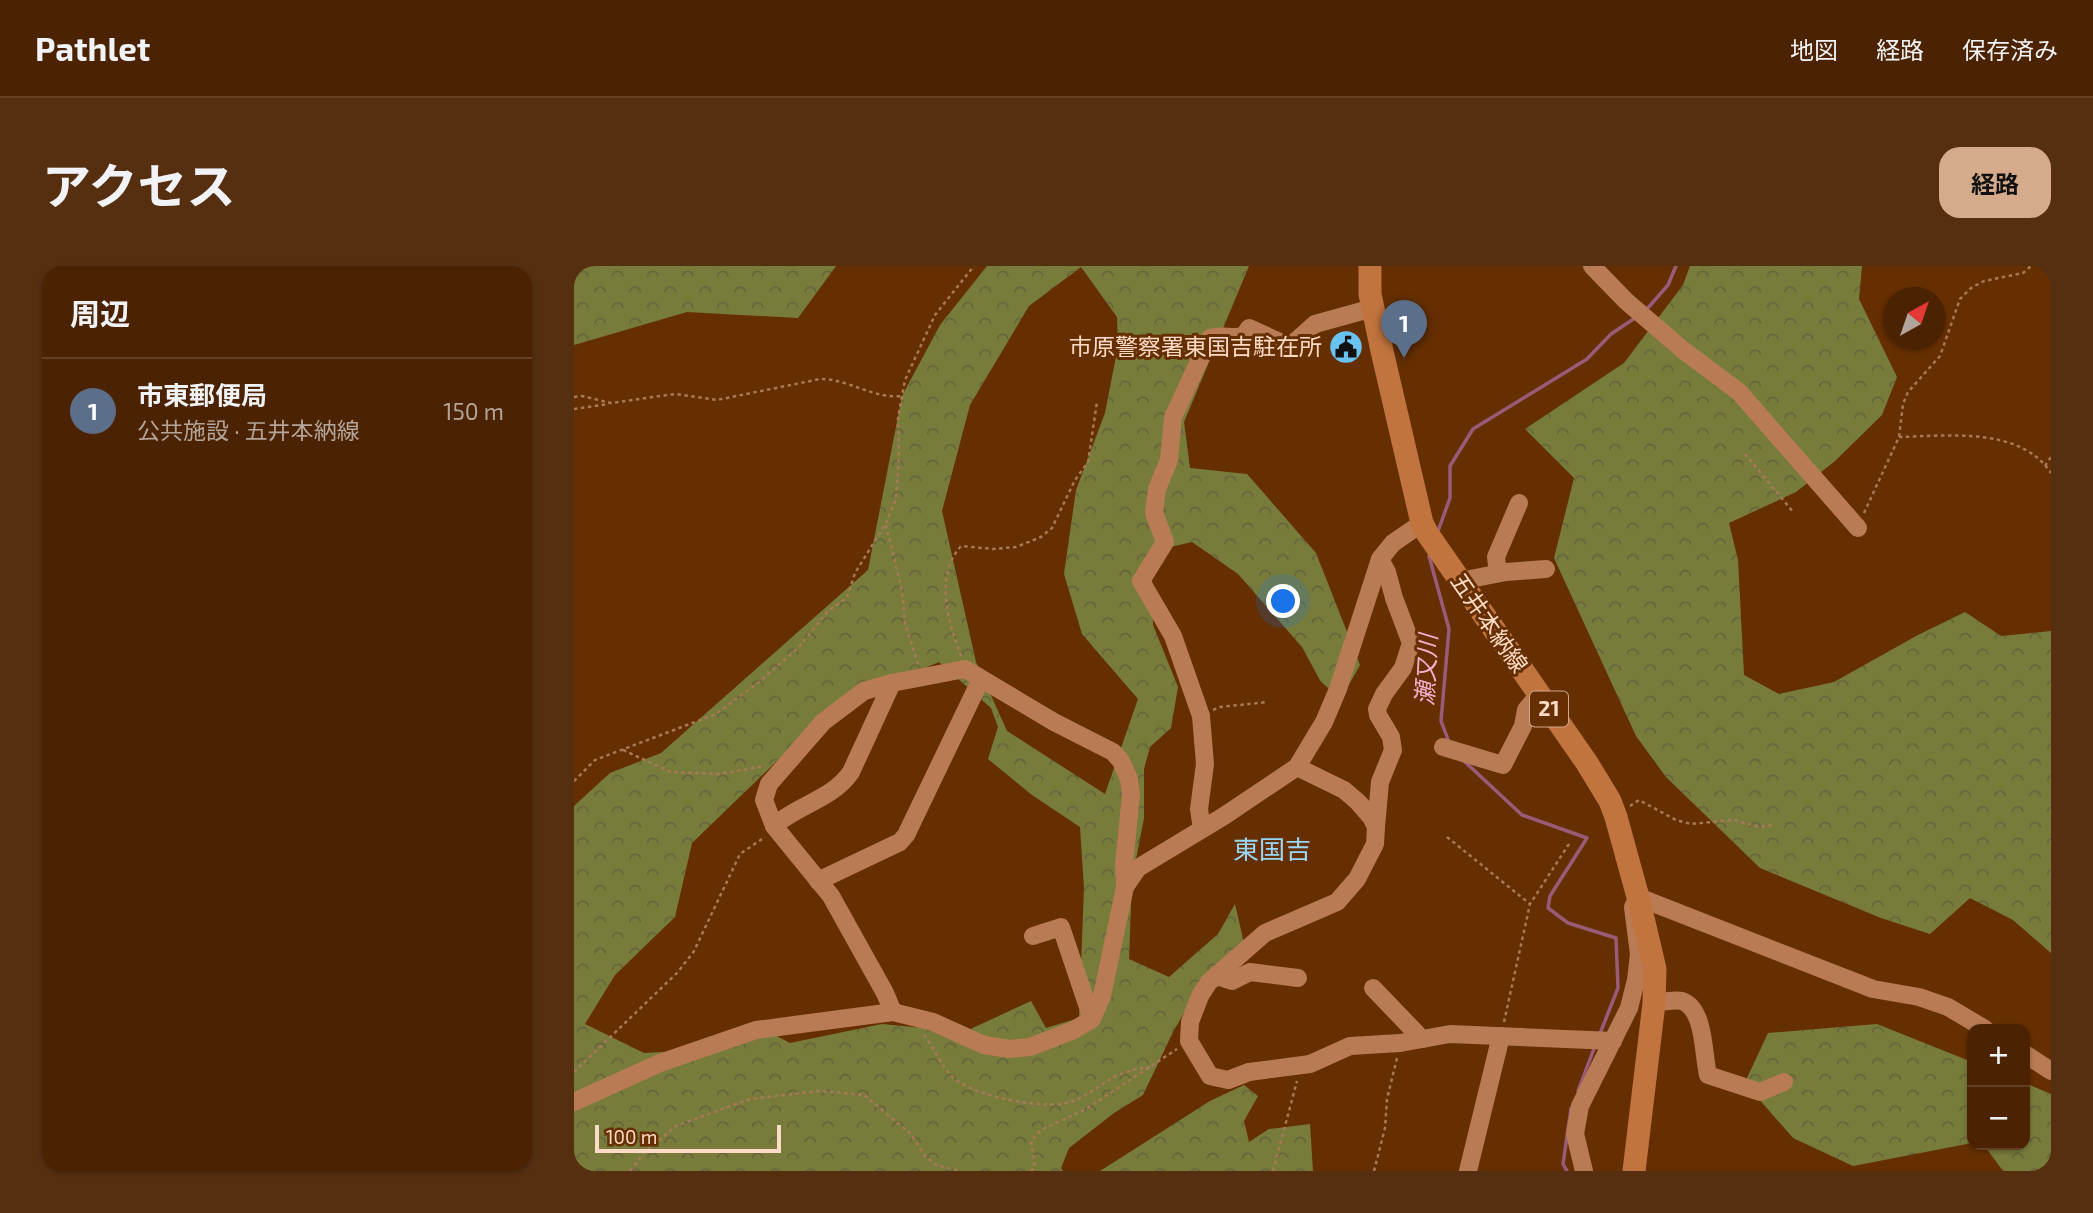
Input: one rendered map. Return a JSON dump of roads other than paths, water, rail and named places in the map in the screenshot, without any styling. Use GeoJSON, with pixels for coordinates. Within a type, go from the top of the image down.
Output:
{"type":"FeatureCollection","features":[{"type":"Feature","properties":{"kind":"main road","name":"五井本納線"},"geometry":{"type":"LineString","coordinates":[[1370,266],[1370,294],[1422,523],[1598,779],[1616,817],[1639,897],[1655,969],[1654,1003],[1633,1171]]}},
{"type":"Feature","properties":{"kind":"street"},"geometry":{"type":"LineString","coordinates":[[1592,266],[1626,301],[1683,350],[1739,392],[1857,528]]}},
{"type":"Feature","properties":{"kind":"street"},"geometry":{"type":"LineString","coordinates":[[1202,829],[1199,810],[1205,764],[1201,716],[1173,636],[1141,581],[1165,542],[1154,513],[1157,489],[1169,460],[1173,417],[1210,338],[1221,334],[1237,338],[1244,336],[1250,328],[1284,344],[1296,342],[1315,324],[1373,308]]}},
{"type":"Feature","properties":{"kind":"street"},"geometry":{"type":"LineString","coordinates":[[1498,573],[1496,557],[1519,503]]}},
{"type":"Feature","properties":{"kind":"street"},"geometry":{"type":"LineString","coordinates":[[1125,887],[1138,868],[1297,767],[1324,722],[1338,689],[1380,559],[1393,543],[1422,523]]}},
{"type":"Feature","properties":{"kind":"street"},"geometry":{"type":"LineString","coordinates":[[1380,559],[1411,643],[1403,668],[1384,694],[1377,709],[1391,737],[1393,750],[1380,782],[1375,844],[1357,879],[1337,902],[1265,933],[1216,976],[1200,996],[1190,1022],[1189,1041],[1210,1076],[1228,1080],[1249,1072],[1310,1064],[1350,1046],[1400,1044],[1450,1034],[1613,1041]]}},
{"type":"Feature","properties":{"kind":"street"},"geometry":{"type":"LineString","coordinates":[[1460,581],[1498,573],[1546,569]]}},
{"type":"Feature","properties":{"kind":"street"},"geometry":{"type":"LineString","coordinates":[[574,1102],[660,1063],[756,1030],[893,1013],[933,1022],[984,1045],[1009,1049],[1030,1047],[1074,1030],[1092,1019],[1102,996],[1125,887],[1124,865],[1131,795],[1129,779],[1121,761],[1113,752],[1054,722],[965,669],[864,691],[823,722],[769,784],[764,800],[774,826],[831,897],[885,993],[893,1013]]}},
{"type":"Feature","properties":{"kind":"street"},"geometry":{"type":"LineString","coordinates":[[818,881],[900,842],[906,835],[982,678]]}},
{"type":"Feature","properties":{"kind":"street"},"geometry":{"type":"LineString","coordinates":[[774,826],[787,814],[842,785],[851,772],[892,683]]}},
{"type":"Feature","properties":{"kind":"street"},"geometry":{"type":"LineString","coordinates":[[1443,747],[1503,765],[1519,734],[1527,710],[1539,694]]}},
{"type":"Feature","properties":{"kind":"street"},"geometry":{"type":"LineString","coordinates":[[1297,767],[1344,790],[1371,817],[1376,827]]}},
{"type":"Feature","properties":{"kind":"street"},"geometry":{"type":"LineString","coordinates":[[1584,1171],[1575,1134],[1580,1106],[1629,1008],[1639,954],[1633,907],[1639,897],[1874,989],[1919,997],[1948,1007],[1977,1024]]}},
{"type":"Feature","properties":{"kind":"street"},"geometry":{"type":"LineString","coordinates":[[1033,936],[1061,927],[1092,1019]]}},
{"type":"Feature","properties":{"kind":"street"},"geometry":{"type":"LineString","coordinates":[[1216,976],[1232,981],[1250,972],[1298,978]]}},
{"type":"Feature","properties":{"kind":"street"},"geometry":{"type":"LineString","coordinates":[[1373,988],[1422,1040]]}},
{"type":"Feature","properties":{"kind":"street"},"geometry":{"type":"LineString","coordinates":[[1654,1003],[1680,1000],[1694,1009],[1700,1020],[1708,1075],[1760,1092],[1784,1082]]}},
{"type":"Feature","properties":{"kind":"street"},"geometry":{"type":"LineString","coordinates":[[1468,1171],[1501,1036]]}},
{"type":"Feature","properties":{"kind":"street"},"geometry":{"type":"LineString","coordinates":[[2030,1057],[2051,1070]]}},
{"type":"Feature","properties":{"kind":"waterway","name":"瀬又川"},"geometry":{"type":"LineString","coordinates":[[1647,309],[1668,285],[1676,266]]}},
{"type":"Feature","properties":{"kind":"waterway","name":"瀬又川"},"geometry":{"type":"LineString","coordinates":[[1438,531],[1450,498],[1450,466],[1473,429],[1587,359],[1611,334],[1635,318]]}},
{"type":"Feature","properties":{"kind":"waterway","name":"瀬又川"},"geometry":{"type":"LineString","coordinates":[[1431,551],[1429,556],[1449,629],[1441,721],[1449,742]]}},
{"type":"Feature","properties":{"kind":"waterway","name":"瀬又川"},"geometry":{"type":"LineString","coordinates":[[1464,761],[1522,815],[1587,838],[1550,896],[1548,908],[1568,923],[1616,938],[1618,988],[1599,1036]]}},
{"type":"Feature","properties":{"kind":"waterway","name":"瀬又川"},"geometry":{"type":"LineString","coordinates":[[1578,1091],[1595,1046]]}},
{"type":"Feature","properties":{"kind":"waterway","name":"瀬又川"},"geometry":{"type":"LineString","coordinates":[[1567,1171],[1563,1164],[1571,1108]]}},
{"type":"Feature","properties":{"kind":"place","name":"市原警察署東国吉駐在所"},"geometry":{"type":"Point","coordinates":[1346,347]}},
{"type":"Feature","properties":{"kind":"place","name":"市東郵便局"},"geometry":{"type":"Point","coordinates":[1404,358]}},
{"type":"Feature","properties":{"kind":"district","name":"東国吉"},"geometry":{"type":"Point","coordinates":[1272,850]}}]}
